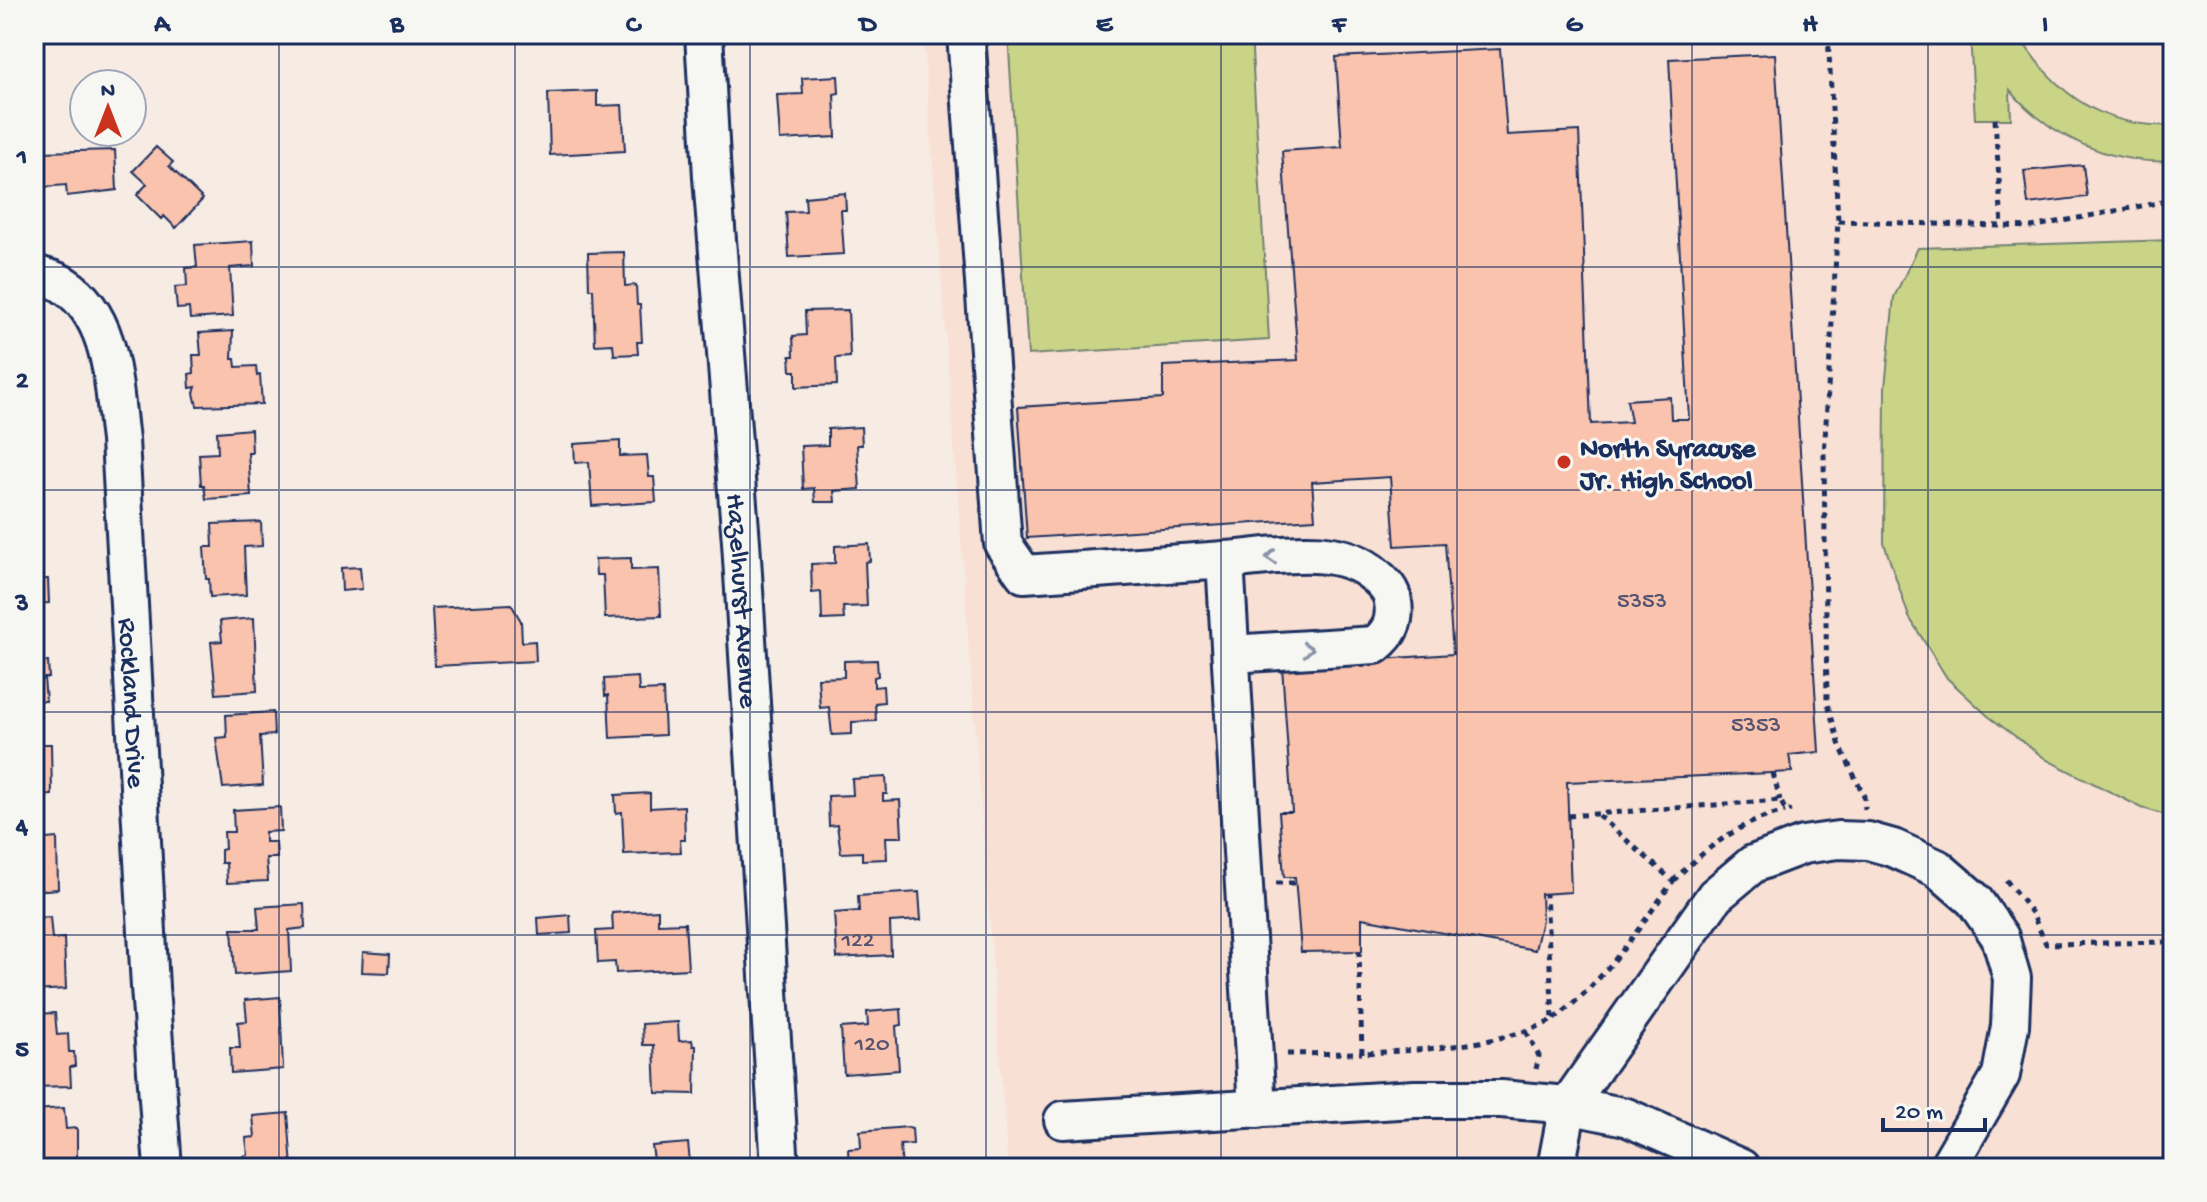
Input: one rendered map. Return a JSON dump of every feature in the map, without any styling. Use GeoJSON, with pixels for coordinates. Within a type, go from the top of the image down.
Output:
{"type":"FeatureCollection","features":[{"type":"Feature","properties":{"kind":"street","name":"Hazelhurst Avenue"},"geometry":{"type":"LineString","coordinates":[[704,34],[712,177],[741,542],[780,1168]]}},
{"type":"Feature","properties":{"kind":"street"},"geometry":{"type":"LineString","coordinates":[[966,34],[1003,544],[1024,574],[1291,556],[1347,558],[1367,568],[1385,584],[1393,599],[1393,619],[1388,634],[1375,645],[1231,654]]}},
{"type":"Feature","properties":{"kind":"street","name":"Rockland Drive"},"geometry":{"type":"LineString","coordinates":[[34,274],[63,284],[91,310],[109,352],[120,440],[163,1168]]}},
{"type":"Feature","properties":{"kind":"street"},"geometry":{"type":"LineString","coordinates":[[1225,560],[1257,1109]]}},
{"type":"Feature","properties":{"kind":"street"},"geometry":{"type":"LineString","coordinates":[[1556,1168],[1568,1105],[1715,896],[1753,864],[1803,845],[1838,840],[1868,841],[1893,848],[1937,868],[1974,900],[2000,937],[2012,978],[2010,1026],[2001,1075],[1947,1168]]}},
{"type":"Feature","properties":{"kind":"street"},"geometry":{"type":"LineString","coordinates":[[1063,1120],[1415,1099],[1501,1099],[1568,1105],[1626,1117],[1741,1168]]}},
{"type":"Feature","properties":{"kind":"path"},"geometry":{"type":"LineString","coordinates":[[1828,34],[1838,221],[1824,456],[1827,702],[1840,746],[1864,796],[1868,841]]}},
{"type":"Feature","properties":{"kind":"path"},"geometry":{"type":"LineString","coordinates":[[1995,119],[2002,226]]}},
{"type":"Feature","properties":{"kind":"path"},"geometry":{"type":"LineString","coordinates":[[1838,221],[2031,227],[2173,200]]}},
{"type":"Feature","properties":{"kind":"path"},"geometry":{"type":"LineString","coordinates":[[1773,773],[1786,811],[1798,809]]}},
{"type":"Feature","properties":{"kind":"path"},"geometry":{"type":"LineString","coordinates":[[1568,816],[1780,800]]}},
{"type":"Feature","properties":{"kind":"path"},"geometry":{"type":"LineString","coordinates":[[1853,803],[1876,806]]}},
{"type":"Feature","properties":{"kind":"path"},"geometry":{"type":"LineString","coordinates":[[1285,1039],[1286,1054],[1398,1052],[1502,1036],[1526,1031],[1553,1020],[1598,980],[1640,929],[1673,881],[1597,814]]}},
{"type":"Feature","properties":{"kind":"path"},"geometry":{"type":"LineString","coordinates":[[2004,878],[2032,913],[2046,944],[2173,942]]}},
{"type":"Feature","properties":{"kind":"path"},"geometry":{"type":"LineString","coordinates":[[1275,883],[1296,883]]}},
{"type":"Feature","properties":{"kind":"path"},"geometry":{"type":"LineString","coordinates":[[1546,894],[1553,1020]]}},
{"type":"Feature","properties":{"kind":"path"},"geometry":{"type":"LineString","coordinates":[[1359,951],[1362,1053]]}},
{"type":"Feature","properties":{"kind":"shaded area","name":"North Syracuse Jr. High School"},"geometry":{"type":"Polygon","coordinates":[[[923,34],[2173,34],[2173,1168],[1008,1168],[923,34]]]}},
{"type":"Feature","properties":{"kind":"green space"},"geometry":{"type":"Polygon","coordinates":[[[1008,34],[1251,34],[1269,340],[1028,355],[1008,34]]]}},
{"type":"Feature","properties":{"kind":"green space"},"geometry":{"type":"Polygon","coordinates":[[[1970,34],[2018,34],[2047,73],[2082,103],[2124,121],[2173,125],[2173,161],[2127,158],[2083,145],[2043,121],[2010,90],[2011,119],[1975,119],[1970,34]]]}},
{"type":"Feature","properties":{"kind":"green space"},"geometry":{"type":"Polygon","coordinates":[[[2173,240],[2173,817],[2142,808],[2047,760],[1988,716],[1947,678],[1909,617],[1884,543],[1885,388],[1894,297],[1918,248],[2173,240]]]}},
{"type":"Feature","properties":{"kind":"building"},"geometry":{"type":"Polygon","coordinates":[[[570,34],[611,34],[612,39],[570,42],[570,34]]]}},
{"type":"Feature","properties":{"kind":"building"},"geometry":{"type":"Polygon","coordinates":[[[1500,49],[1507,135],[1579,131],[1591,424],[1631,422],[1627,400],[1670,397],[1671,419],[1689,419],[1669,59],[1775,54],[1819,752],[1789,755],[1792,772],[1567,782],[1571,892],[1541,894],[1542,920],[1535,950],[1362,918],[1362,951],[1301,952],[1295,877],[1284,877],[1279,812],[1292,812],[1282,666],[1453,654],[1445,543],[1395,546],[1390,477],[1312,482],[1315,519],[1027,538],[1018,407],[1163,398],[1163,366],[1298,360],[1282,151],[1342,147],[1336,57],[1500,49]]]}},
{"type":"Feature","properties":{"kind":"building"},"geometry":{"type":"Polygon","coordinates":[[[838,76],[839,93],[834,94],[836,137],[780,140],[777,95],[803,94],[802,78],[838,76]]]}},
{"type":"Feature","properties":{"kind":"building"},"geometry":{"type":"Polygon","coordinates":[[[597,91],[597,106],[622,105],[625,151],[550,155],[548,93],[597,91]]]}},
{"type":"Feature","properties":{"kind":"building"},"geometry":{"type":"Polygon","coordinates":[[[156,147],[173,162],[169,166],[203,199],[176,228],[164,216],[161,219],[137,195],[147,184],[133,171],[156,147]]]}},
{"type":"Feature","properties":{"kind":"building"},"geometry":{"type":"Polygon","coordinates":[[[115,150],[117,190],[67,196],[66,185],[43,187],[41,152],[115,150]]]}},
{"type":"Feature","properties":{"kind":"building"},"geometry":{"type":"Polygon","coordinates":[[[2083,165],[2087,197],[2028,204],[2024,171],[2083,165]]]}},
{"type":"Feature","properties":{"kind":"building"},"geometry":{"type":"Polygon","coordinates":[[[845,193],[846,210],[841,210],[844,254],[789,257],[786,212],[806,211],[805,197],[845,193]]]}},
{"type":"Feature","properties":{"kind":"building"},"geometry":{"type":"Polygon","coordinates":[[[253,241],[254,266],[230,268],[233,316],[190,319],[189,308],[177,309],[175,287],[187,286],[186,268],[197,267],[195,245],[253,241]]]}},
{"type":"Feature","properties":{"kind":"building"},"geometry":{"type":"Polygon","coordinates":[[[624,252],[625,286],[636,285],[642,342],[637,342],[638,354],[614,355],[613,344],[595,345],[588,253],[624,252]]]}},
{"type":"Feature","properties":{"kind":"building"},"geometry":{"type":"Polygon","coordinates":[[[848,310],[850,357],[836,358],[837,385],[796,387],[796,371],[791,371],[790,356],[794,356],[793,336],[806,335],[805,311],[848,310]]]}},
{"type":"Feature","properties":{"kind":"building"},"geometry":{"type":"Polygon","coordinates":[[[233,331],[232,359],[235,359],[236,367],[256,366],[257,376],[260,375],[262,404],[197,406],[196,387],[190,388],[189,374],[194,373],[193,355],[201,355],[199,333],[233,331]]]}},
{"type":"Feature","properties":{"kind":"building"},"geometry":{"type":"Polygon","coordinates":[[[861,427],[862,445],[857,445],[860,489],[834,491],[835,502],[815,502],[814,488],[803,489],[801,446],[828,445],[828,429],[861,427]]]}},
{"type":"Feature","properties":{"kind":"building"},"geometry":{"type":"Polygon","coordinates":[[[251,429],[252,453],[248,453],[251,496],[206,499],[204,485],[201,485],[199,454],[218,453],[217,432],[251,429]]]}},
{"type":"Feature","properties":{"kind":"building"},"geometry":{"type":"Polygon","coordinates":[[[620,441],[620,456],[647,455],[649,477],[654,477],[656,502],[592,506],[589,462],[575,463],[574,444],[620,441]]]}},
{"type":"Feature","properties":{"kind":"building"},"geometry":{"type":"Polygon","coordinates":[[[261,522],[262,546],[244,547],[246,595],[210,597],[204,547],[213,547],[212,524],[261,522]]]}},
{"type":"Feature","properties":{"kind":"building"},"geometry":{"type":"Polygon","coordinates":[[[869,544],[870,561],[865,562],[867,606],[843,607],[844,619],[822,620],[821,592],[812,593],[811,564],[835,563],[835,546],[869,544]]]}},
{"type":"Feature","properties":{"kind":"building"},"geometry":{"type":"Polygon","coordinates":[[[34,551],[38,551],[39,579],[48,579],[49,603],[34,604],[34,551]]]}},
{"type":"Feature","properties":{"kind":"building"},"geometry":{"type":"Polygon","coordinates":[[[631,558],[631,570],[659,569],[661,616],[605,618],[603,575],[596,575],[595,559],[631,558]]]}},
{"type":"Feature","properties":{"kind":"building"},"geometry":{"type":"Polygon","coordinates":[[[360,567],[362,589],[342,591],[341,568],[360,567]]]}},
{"type":"Feature","properties":{"kind":"building"},"geometry":{"type":"Polygon","coordinates":[[[511,604],[521,621],[522,642],[535,641],[536,661],[435,666],[432,608],[511,604]]]}},
{"type":"Feature","properties":{"kind":"building"},"geometry":{"type":"Polygon","coordinates":[[[254,618],[257,691],[216,694],[211,642],[222,641],[220,621],[254,618]]]}},
{"type":"Feature","properties":{"kind":"building"},"geometry":{"type":"Polygon","coordinates":[[[34,649],[42,649],[43,662],[48,662],[49,678],[44,678],[46,701],[34,701],[34,649]]]}},
{"type":"Feature","properties":{"kind":"building"},"geometry":{"type":"Polygon","coordinates":[[[877,660],[878,676],[874,677],[874,687],[883,686],[884,702],[875,703],[876,721],[852,722],[852,734],[832,735],[829,707],[820,708],[818,678],[844,677],[844,661],[877,660]]]}},
{"type":"Feature","properties":{"kind":"building"},"geometry":{"type":"Polygon","coordinates":[[[638,677],[639,691],[663,690],[665,735],[610,738],[604,679],[638,677]]]}},
{"type":"Feature","properties":{"kind":"building"},"geometry":{"type":"Polygon","coordinates":[[[273,712],[274,735],[260,736],[263,785],[223,788],[216,738],[227,737],[226,715],[273,712]]]}},
{"type":"Feature","properties":{"kind":"building"},"geometry":{"type":"Polygon","coordinates":[[[34,723],[38,723],[39,744],[51,744],[52,795],[34,796],[34,723]]]}},
{"type":"Feature","properties":{"kind":"building"},"geometry":{"type":"Polygon","coordinates":[[[886,777],[887,794],[883,794],[883,801],[900,800],[902,837],[886,837],[887,859],[862,860],[862,852],[841,853],[837,825],[829,826],[828,796],[853,795],[852,779],[886,777]]]}},
{"type":"Feature","properties":{"kind":"building"},"geometry":{"type":"Polygon","coordinates":[[[650,793],[650,808],[684,806],[685,840],[680,840],[681,852],[624,854],[622,812],[616,813],[615,795],[650,793]]]}},
{"type":"Feature","properties":{"kind":"building"},"geometry":{"type":"Polygon","coordinates":[[[280,807],[281,831],[265,832],[265,842],[276,842],[277,858],[266,858],[268,881],[227,883],[226,863],[221,863],[221,850],[225,849],[224,832],[234,832],[233,810],[280,807]]]}},
{"type":"Feature","properties":{"kind":"building"},"geometry":{"type":"Polygon","coordinates":[[[44,817],[46,839],[57,838],[58,889],[34,891],[34,818],[44,817]]]}},
{"type":"Feature","properties":{"kind":"building"},"geometry":{"type":"Polygon","coordinates":[[[919,892],[921,920],[890,922],[891,955],[837,958],[834,913],[859,911],[858,896],[919,892]]]}},
{"type":"Feature","properties":{"kind":"building"},"geometry":{"type":"Polygon","coordinates":[[[304,904],[305,928],[289,930],[291,971],[235,975],[232,929],[259,929],[257,907],[304,904]]]}},
{"type":"Feature","properties":{"kind":"building"},"geometry":{"type":"Polygon","coordinates":[[[658,910],[658,924],[685,923],[688,969],[616,973],[615,962],[598,963],[596,931],[613,930],[612,913],[658,910]]]}},
{"type":"Feature","properties":{"kind":"building"},"geometry":{"type":"Polygon","coordinates":[[[570,915],[571,933],[539,935],[538,918],[570,915]]]}},
{"type":"Feature","properties":{"kind":"building"},"geometry":{"type":"Polygon","coordinates":[[[50,917],[52,939],[64,938],[66,989],[34,991],[34,918],[50,917]]]}},
{"type":"Feature","properties":{"kind":"building"},"geometry":{"type":"Polygon","coordinates":[[[363,952],[390,954],[389,973],[362,972],[363,952]]]}},
{"type":"Feature","properties":{"kind":"building"},"geometry":{"type":"Polygon","coordinates":[[[280,997],[283,1069],[231,1073],[230,1048],[240,1048],[238,1022],[247,1021],[245,1000],[280,997]]]}},
{"type":"Feature","properties":{"kind":"building"},"geometry":{"type":"Polygon","coordinates":[[[901,1009],[902,1025],[896,1026],[899,1070],[844,1074],[841,1028],[868,1026],[867,1012],[901,1009]]]}},
{"type":"Feature","properties":{"kind":"building"},"geometry":{"type":"Polygon","coordinates":[[[55,1013],[57,1035],[68,1034],[69,1052],[74,1052],[75,1066],[70,1067],[71,1086],[34,1087],[34,1014],[55,1013]]]}},
{"type":"Feature","properties":{"kind":"building"},"geometry":{"type":"Polygon","coordinates":[[[678,1022],[679,1041],[692,1040],[693,1046],[696,1046],[695,1094],[656,1093],[654,1045],[643,1045],[642,1024],[678,1022]]]}},
{"type":"Feature","properties":{"kind":"building"},"geometry":{"type":"Polygon","coordinates":[[[64,1108],[66,1129],[77,1128],[77,1168],[36,1168],[34,1110],[64,1108]]]}},
{"type":"Feature","properties":{"kind":"building"},"geometry":{"type":"Polygon","coordinates":[[[288,1113],[292,1168],[244,1168],[243,1156],[248,1155],[246,1138],[255,1137],[253,1116],[288,1113]]]}},
{"type":"Feature","properties":{"kind":"building"},"geometry":{"type":"Polygon","coordinates":[[[912,1128],[913,1144],[900,1145],[902,1168],[849,1168],[848,1149],[861,1148],[860,1131],[912,1128]]]}},
{"type":"Feature","properties":{"kind":"building"},"geometry":{"type":"Polygon","coordinates":[[[688,1143],[690,1162],[706,1160],[707,1168],[655,1168],[652,1146],[688,1143]]]}},
{"type":"Feature","properties":{"kind":"place","name":"North Syracuse Jr. High School"},"geometry":{"type":"Point","coordinates":[1564,462]}}]}
